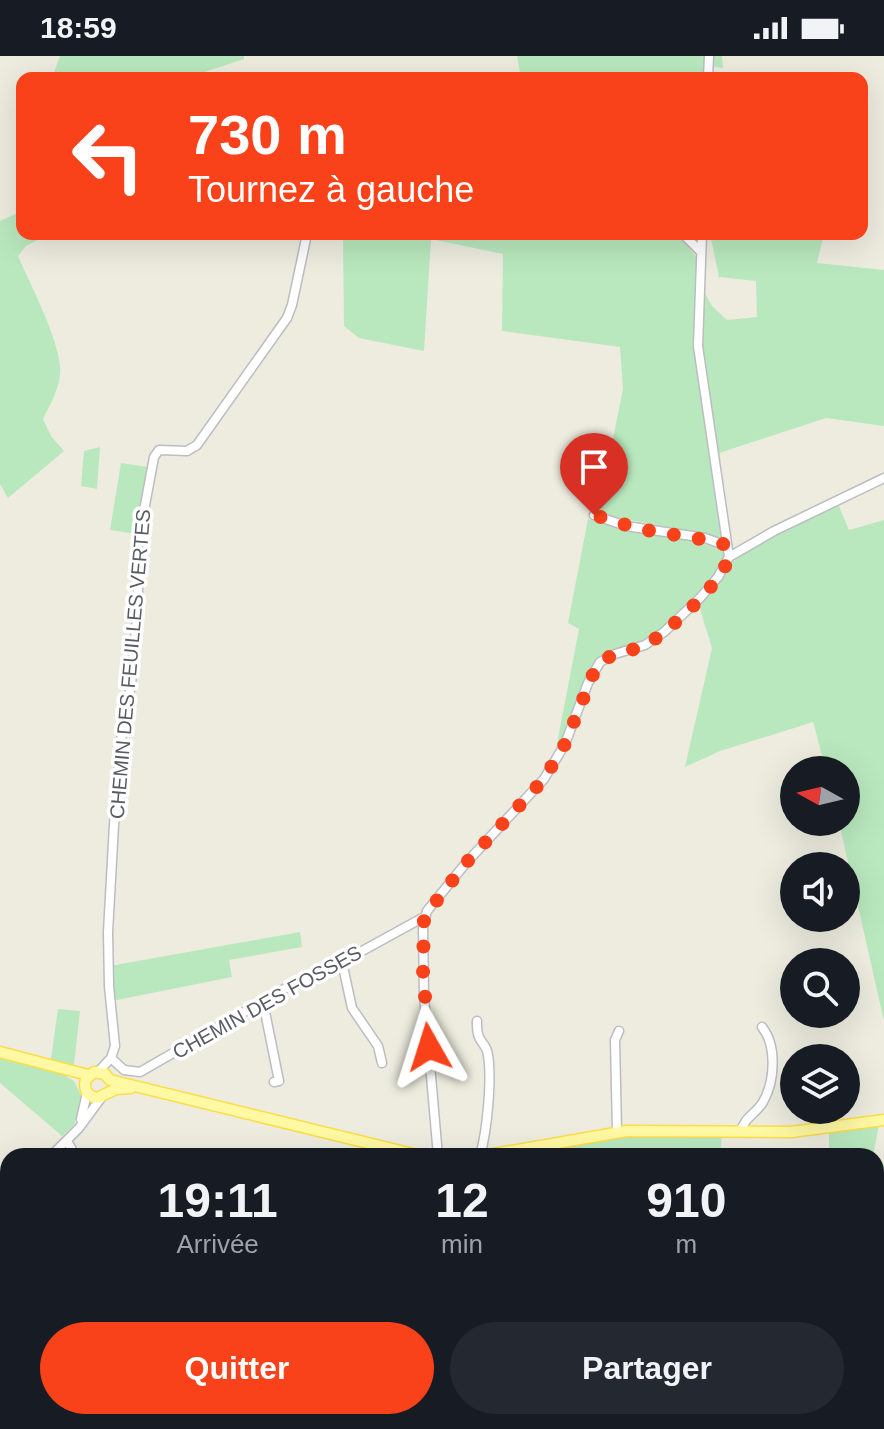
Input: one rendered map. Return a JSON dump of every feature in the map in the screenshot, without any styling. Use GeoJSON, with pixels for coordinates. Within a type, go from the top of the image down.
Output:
{"type":"FeatureCollection","features":[{"type":"Feature","properties":{"kind":"main road"},"geometry":{"type":"LineString","coordinates":[[0,1052],[388,1148]]}},
{"type":"Feature","properties":{"kind":"main road"},"geometry":{"type":"LineString","coordinates":[[526,1148],[617,1132],[812,1130],[884,1120]]}},
{"type":"Feature","properties":{"kind":"street","name":"CHEMIN DES FEUILLES VERTES"},"geometry":{"type":"LineString","coordinates":[[70,1138],[115,1041],[109,986],[108,932],[114,825],[138,606],[138,543],[154,457],[163,448],[187,451],[197,445],[287,318],[306,240]]}},
{"type":"Feature","properties":{"kind":"street"},"geometry":{"type":"LineString","coordinates":[[689,240],[701,252]]}},
{"type":"Feature","properties":{"kind":"street"},"geometry":{"type":"LineString","coordinates":[[702,240],[698,346],[729,557]]}},
{"type":"Feature","properties":{"kind":"street"},"geometry":{"type":"LineString","coordinates":[[439,1148],[425,1016],[424,917],[466,863],[544,779],[565,744],[596,667],[604,659],[645,645],[664,632],[700,598],[718,577],[729,557],[884,478]]}},
{"type":"Feature","properties":{"kind":"street"},"geometry":{"type":"LineString","coordinates":[[594,515],[626,526],[705,538],[727,546]]}},
{"type":"Feature","properties":{"kind":"street","name":"CHEMIN DES FOSSES"},"geometry":{"type":"LineString","coordinates":[[100,1079],[120,1069],[140,1072],[286,988],[342,962],[424,917]]}},
{"type":"Feature","properties":{"kind":"street"},"geometry":{"type":"LineString","coordinates":[[342,962],[352,1008],[378,1046],[382,1063]]}},
{"type":"Feature","properties":{"kind":"street"},"geometry":{"type":"LineString","coordinates":[[263,1002],[279,1081],[274,1082]]}},
{"type":"Feature","properties":{"kind":"street"},"geometry":{"type":"LineString","coordinates":[[477,1021],[477,1037],[488,1054],[487,1132],[483,1148]]}},
{"type":"Feature","properties":{"kind":"street"},"geometry":{"type":"LineString","coordinates":[[741,1132],[747,1118],[763,1102],[771,1078],[771,1046],[762,1027]]}},
{"type":"Feature","properties":{"kind":"street"},"geometry":{"type":"LineString","coordinates":[[617,1132],[615,1040],[619,1031]]}},
{"type":"Feature","properties":{"kind":"street"},"geometry":{"type":"LineString","coordinates":[[59,1148],[70,1138],[100,1079]]}},
{"type":"Feature","properties":{"kind":"street"},"geometry":{"type":"LineString","coordinates":[[70,1138],[72,1148]]}},
{"type":"Feature","properties":{"kind":"green space"},"geometry":{"type":"Polygon","coordinates":[[[60,56],[244,56],[244,59],[204,72],[54,72],[60,56]]]}},
{"type":"Feature","properties":{"kind":"green space"},"geometry":{"type":"Polygon","coordinates":[[[517,56],[722,56],[723,68],[715,67],[712,61],[705,62],[704,72],[520,72],[517,56]]]}},
{"type":"Feature","properties":{"kind":"green space"},"geometry":{"type":"Polygon","coordinates":[[[16,214],[16,240],[38,240],[26,246],[18,256],[49,325],[58,354],[59,380],[43,419],[51,436],[64,451],[8,498],[0,484],[0,221],[16,214]]]}},
{"type":"Feature","properties":{"kind":"green space"},"geometry":{"type":"Polygon","coordinates":[[[343,240],[431,240],[424,351],[359,338],[344,326],[343,240]]]}},
{"type":"Feature","properties":{"kind":"green space"},"geometry":{"type":"Polygon","coordinates":[[[436,240],[683,240],[696,257],[694,347],[721,540],[690,531],[602,515],[599,507],[623,389],[620,347],[502,331],[503,254],[436,240]]]}},
{"type":"Feature","properties":{"kind":"green space"},"geometry":{"type":"Polygon","coordinates":[[[711,240],[823,240],[817,263],[884,270],[884,426],[826,418],[716,454],[700,343],[704,292],[712,306],[727,320],[757,317],[756,281],[719,277],[711,240]]]}},
{"type":"Feature","properties":{"kind":"green space"},"geometry":{"type":"Polygon","coordinates":[[[100,447],[97,489],[81,486],[84,451],[100,447]]]}},
{"type":"Feature","properties":{"kind":"green space"},"geometry":{"type":"Polygon","coordinates":[[[121,463],[148,467],[136,534],[110,530],[121,463]]]}},
{"type":"Feature","properties":{"kind":"green space"},"geometry":{"type":"Polygon","coordinates":[[[838,504],[849,530],[884,520],[884,1021],[860,915],[860,852],[846,852],[842,836],[860,836],[860,756],[822,756],[813,722],[720,751],[685,767],[712,648],[699,606],[732,562],[771,536],[838,504]]]}},
{"type":"Feature","properties":{"kind":"green space"},"geometry":{"type":"Polygon","coordinates":[[[588,519],[621,529],[698,542],[722,550],[725,559],[700,593],[666,629],[644,643],[611,654],[594,665],[554,759],[579,629],[568,623],[588,519]]]}},
{"type":"Feature","properties":{"kind":"green space"},"geometry":{"type":"Polygon","coordinates":[[[300,932],[302,947],[229,960],[232,977],[112,1001],[110,966],[300,932]]]}},
{"type":"Feature","properties":{"kind":"green space"},"geometry":{"type":"Polygon","coordinates":[[[58,1009],[80,1011],[74,1065],[51,1059],[58,1009]]]}},
{"type":"Feature","properties":{"kind":"green space"},"geometry":{"type":"Polygon","coordinates":[[[0,1057],[57,1071],[74,1081],[83,1099],[74,1125],[62,1136],[0,1083],[0,1057]]]}},
{"type":"Feature","properties":{"kind":"green space"},"geometry":{"type":"Polygon","coordinates":[[[879,1125],[875,1148],[829,1148],[829,1132],[879,1125]]]}},
{"type":"Feature","properties":{"kind":"green space"},"geometry":{"type":"Polygon","coordinates":[[[632,1135],[722,1136],[721,1148],[546,1148],[632,1135]]]}},
{"type":"Feature","properties":{"kind":"route"},"geometry":{"type":"LineString","coordinates":[[429,1047],[423,947],[427,911],[466,863],[544,779],[565,744],[596,667],[604,659],[657,638],[700,598],[718,577],[729,557],[727,546],[719,542],[639,529],[594,515]]}}]}
